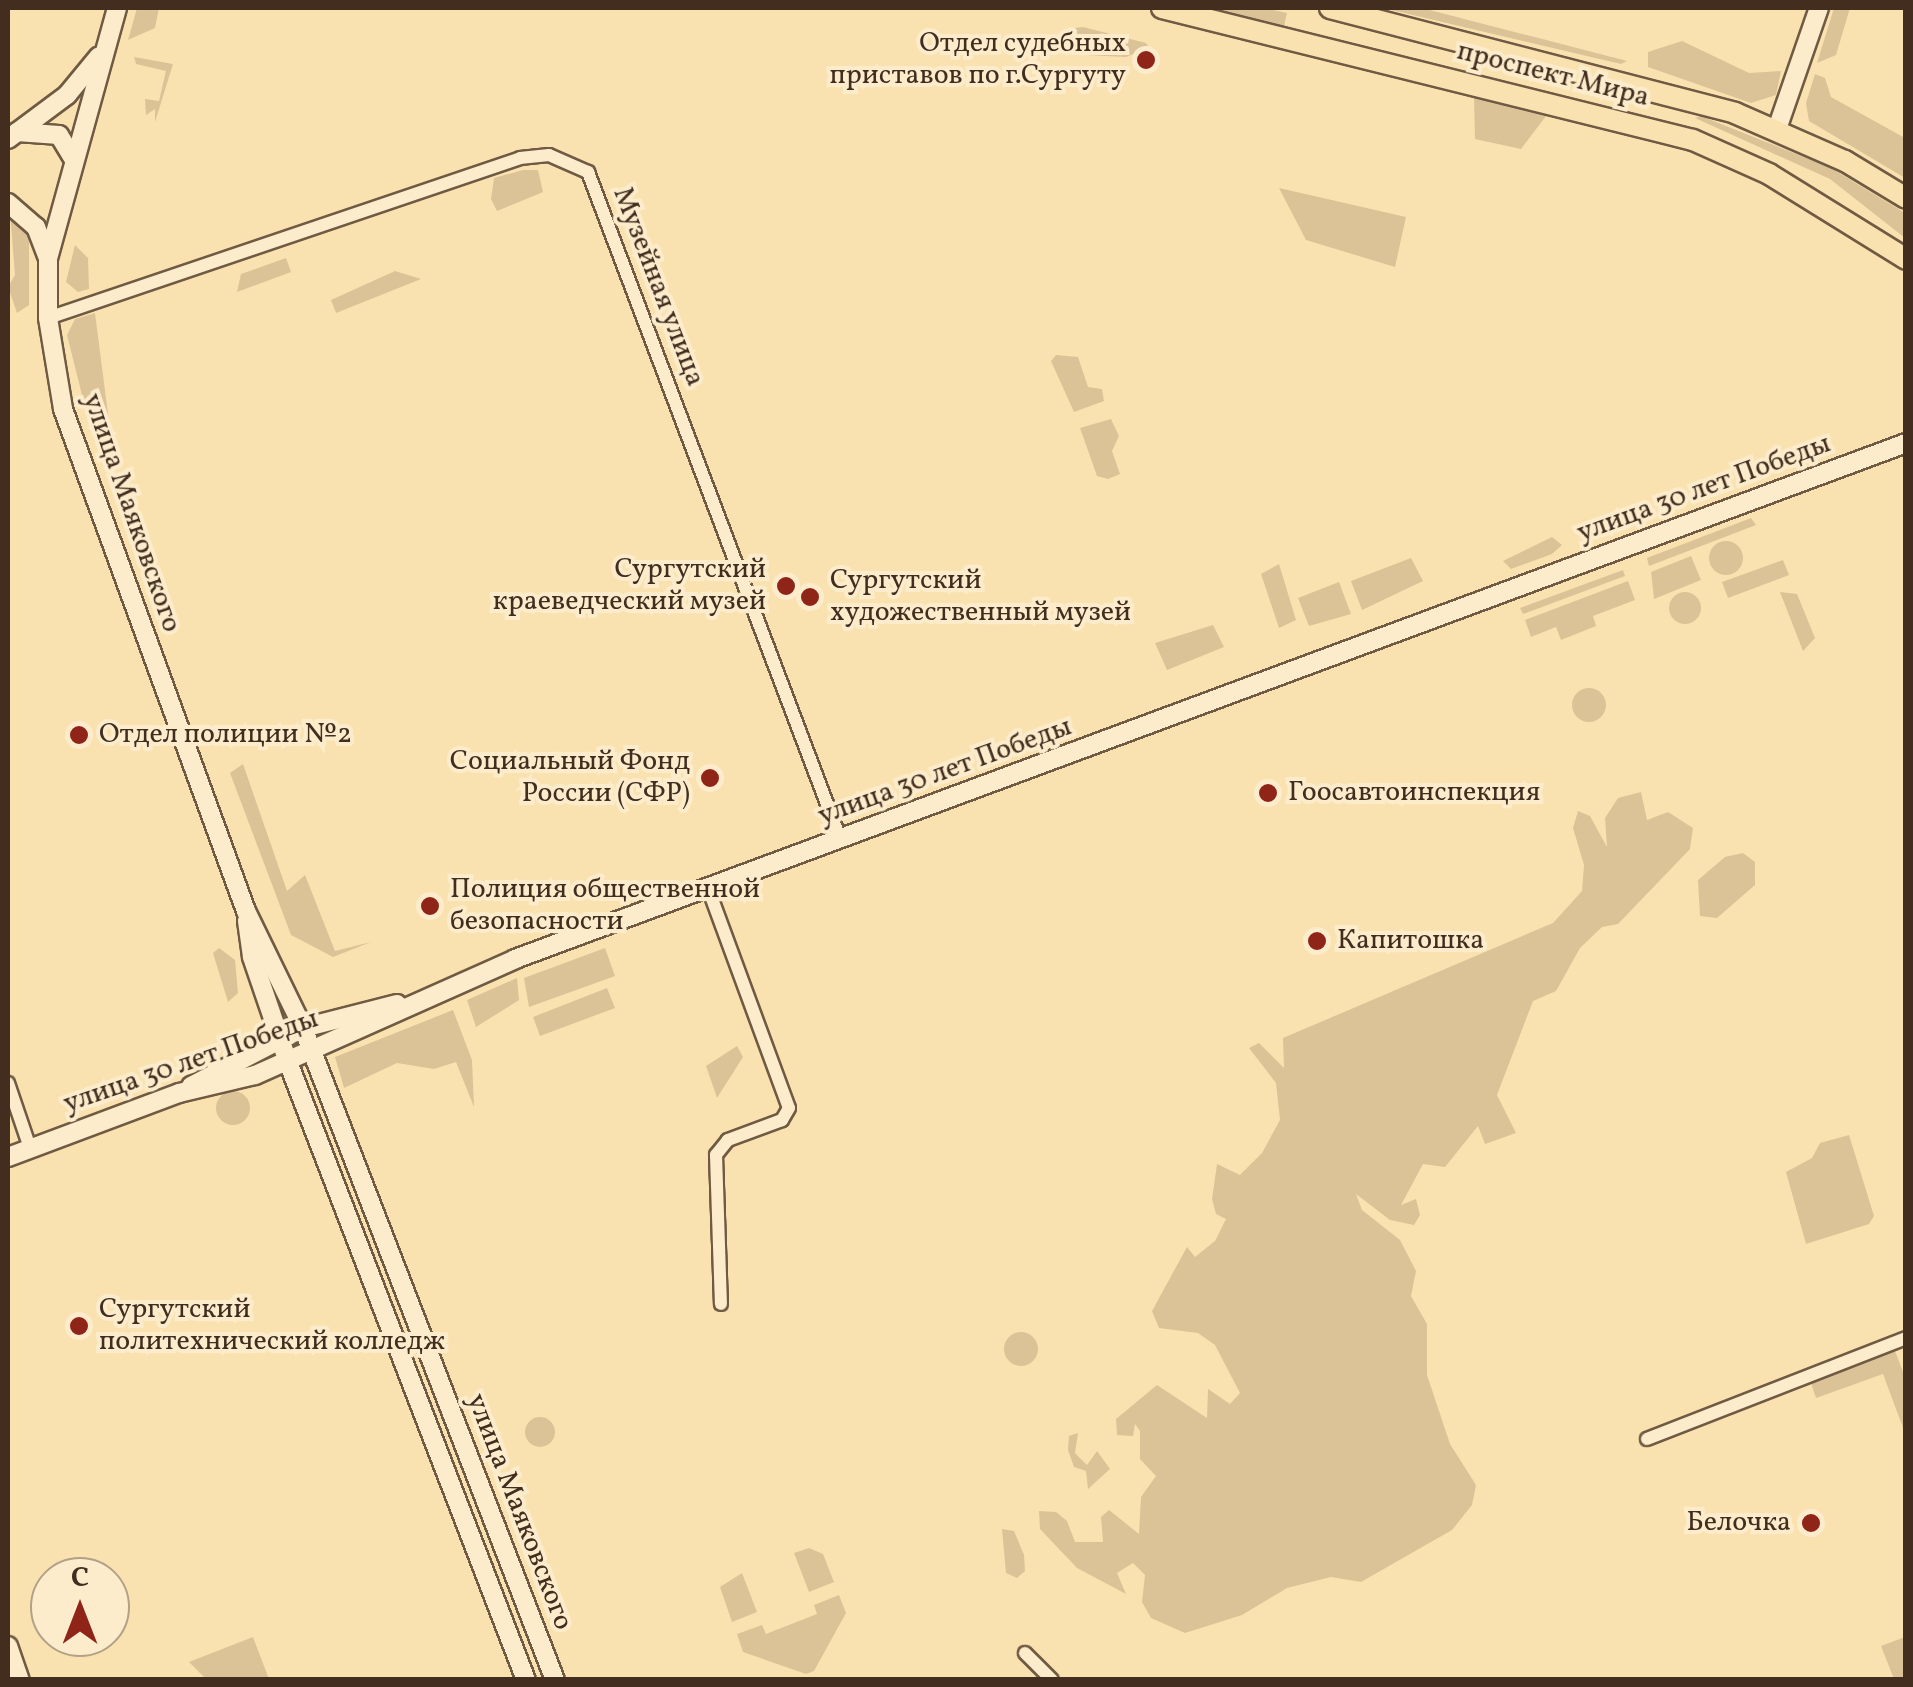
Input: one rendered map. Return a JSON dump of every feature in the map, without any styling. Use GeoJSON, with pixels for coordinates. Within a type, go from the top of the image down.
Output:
{"type":"FeatureCollection","features":[{"type":"Feature","properties":{"kind":"main road","name":"улица Маяковского"},"geometry":{"type":"LineString","coordinates":[[117,8],[72,158],[48,260],[48,318],[77,452],[246,910],[303,1028],[555,1680]]}},
{"type":"Feature","properties":{"kind":"main road","name":"проспект Мира"},"geometry":{"type":"LineString","coordinates":[[1162,8],[1186,10],[1693,140],[1769,174],[1906,259]]}},
{"type":"Feature","properties":{"kind":"main road","name":"проспект Мира"},"geometry":{"type":"LineString","coordinates":[[1330,8],[1632,82],[1777,129],[1906,198]]}},
{"type":"Feature","properties":{"kind":"main road"},"geometry":{"type":"LineString","coordinates":[[1777,129],[1818,8]]}},
{"type":"Feature","properties":{"kind":"main road"},"geometry":{"type":"LineString","coordinates":[[12,136],[66,95],[105,48]]}},
{"type":"Feature","properties":{"kind":"main road"},"geometry":{"type":"LineString","coordinates":[[12,136],[60,134],[72,158]]}},
{"type":"Feature","properties":{"kind":"main road"},"geometry":{"type":"LineString","coordinates":[[8,203],[36,227],[48,260]]}},
{"type":"Feature","properties":{"kind":"main road","name":"улица 30 лет Победы"},"geometry":{"type":"LineString","coordinates":[[8,1157],[179,1093],[288,1062],[408,1002],[1906,443]]}},
{"type":"Feature","properties":{"kind":"main road","name":"улица Маяковского"},"geometry":{"type":"LineString","coordinates":[[246,910],[252,957],[279,1038],[526,1680]]}},
{"type":"Feature","properties":{"kind":"main road"},"geometry":{"type":"LineString","coordinates":[[179,1093],[303,1028],[408,1002]]}},
{"type":"Feature","properties":{"kind":"main road"},"geometry":{"type":"LineString","coordinates":[[8,1646],[20,1680]]}},
{"type":"Feature","properties":{"kind":"street","name":"Музейная улица"},"geometry":{"type":"LineString","coordinates":[[48,318],[520,158],[548,155],[588,172],[840,841]]}},
{"type":"Feature","properties":{"kind":"street"},"geometry":{"type":"LineString","coordinates":[[708,888],[788,1108],[782,1120],[728,1140],[716,1155],[720,1304]]}},
{"type":"Feature","properties":{"kind":"street"},"geometry":{"type":"LineString","coordinates":[[8,1083],[30,1148]]}},
{"type":"Feature","properties":{"kind":"street"},"geometry":{"type":"LineString","coordinates":[[1647,1440],[1904,1342]]}},
{"type":"Feature","properties":{"kind":"street"},"geometry":{"type":"LineString","coordinates":[[1025,1652],[1052,1680]]}},
{"type":"Feature","properties":{"kind":"shaded area"},"geometry":{"type":"Polygon","coordinates":[[[137,8],[159,8],[155,28],[128,40],[137,8]]]}},
{"type":"Feature","properties":{"kind":"shaded area"},"geometry":{"type":"Polygon","coordinates":[[[1212,8],[1265,8],[1287,13],[1284,26],[1212,8]]]}},
{"type":"Feature","properties":{"kind":"shaded area"},"geometry":{"type":"Polygon","coordinates":[[[1383,8],[1422,8],[1627,61],[1621,64],[1383,8]]]}},
{"type":"Feature","properties":{"kind":"shaded area"},"geometry":{"type":"Polygon","coordinates":[[[1834,8],[1850,8],[1836,55],[1817,63],[1834,8]]]}},
{"type":"Feature","properties":{"kind":"shaded area"},"geometry":{"type":"Polygon","coordinates":[[[1075,28],[1146,43],[1149,48],[1126,57],[1086,55],[1075,28]]]}},
{"type":"Feature","properties":{"kind":"shaded area"},"geometry":{"type":"Polygon","coordinates":[[[1682,41],[1749,73],[1781,71],[1776,95],[1751,103],[1648,67],[1648,52],[1682,41]]]}},
{"type":"Feature","properties":{"kind":"shaded area"},"geometry":{"type":"Polygon","coordinates":[[[134,57],[173,64],[155,122],[155,109],[146,115],[145,99],[159,101],[166,71],[136,64],[134,57]]]}},
{"type":"Feature","properties":{"kind":"shaded area"},"geometry":{"type":"Polygon","coordinates":[[[1815,74],[1825,78],[1831,97],[1905,138],[1905,178],[1809,121],[1806,103],[1815,74]]]}},
{"type":"Feature","properties":{"kind":"shaded area"},"geometry":{"type":"Polygon","coordinates":[[[1474,97],[1546,116],[1521,149],[1475,139],[1474,97]]]}},
{"type":"Feature","properties":{"kind":"shaded area"},"geometry":{"type":"Polygon","coordinates":[[[1701,116],[1831,168],[1905,213],[1905,238],[1830,179],[1695,118],[1701,116]]]}},
{"type":"Feature","properties":{"kind":"shaded area"},"geometry":{"type":"Polygon","coordinates":[[[538,170],[543,192],[497,211],[491,199],[494,178],[538,170]]]}},
{"type":"Feature","properties":{"kind":"shaded area"},"geometry":{"type":"Polygon","coordinates":[[[1279,188],[1406,217],[1395,267],[1306,240],[1279,188]]]}},
{"type":"Feature","properties":{"kind":"shaded area"},"geometry":{"type":"Polygon","coordinates":[[[10,212],[29,227],[29,305],[17,313],[8,287],[15,275],[10,212]]]}},
{"type":"Feature","properties":{"kind":"shaded area"},"geometry":{"type":"Polygon","coordinates":[[[75,245],[88,258],[89,289],[78,292],[66,282],[75,245]]]}},
{"type":"Feature","properties":{"kind":"shaded area"},"geometry":{"type":"Polygon","coordinates":[[[286,258],[291,272],[237,292],[241,274],[286,258]]]}},
{"type":"Feature","properties":{"kind":"shaded area"},"geometry":{"type":"Polygon","coordinates":[[[395,271],[421,279],[336,313],[331,300],[395,271]]]}},
{"type":"Feature","properties":{"kind":"shaded area"},"geometry":{"type":"Polygon","coordinates":[[[95,313],[112,445],[105,450],[85,407],[67,335],[75,319],[95,313]]]}},
{"type":"Feature","properties":{"kind":"shaded area"},"geometry":{"type":"Polygon","coordinates":[[[1056,355],[1078,357],[1088,387],[1102,389],[1104,401],[1074,412],[1051,361],[1056,355]]]}},
{"type":"Feature","properties":{"kind":"shaded area"},"geometry":{"type":"Polygon","coordinates":[[[1111,419],[1119,436],[1112,451],[1120,474],[1108,479],[1097,476],[1080,428],[1111,419]]]}},
{"type":"Feature","properties":{"kind":"shaded area"},"geometry":{"type":"Polygon","coordinates":[[[1751,518],[1756,525],[1649,566],[1647,558],[1751,518]]]}},
{"type":"Feature","properties":{"kind":"shaded area"},"geometry":{"type":"Polygon","coordinates":[[[1552,537],[1562,545],[1552,554],[1511,569],[1503,561],[1552,537]]]}},
{"type":"Feature","properties":{"kind":"shaded area"},"geometry":{"type":"Polygon","coordinates":[[[1726,541],[1738,546],[1743,558],[1738,570],[1726,575],[1714,570],[1709,558],[1714,546],[1726,541]]]}},
{"type":"Feature","properties":{"kind":"shaded area"},"geometry":{"type":"Polygon","coordinates":[[[1691,556],[1701,580],[1654,599],[1651,572],[1691,556]]]}},
{"type":"Feature","properties":{"kind":"shaded area"},"geometry":{"type":"Polygon","coordinates":[[[1411,558],[1423,581],[1362,610],[1351,581],[1411,558]]]}},
{"type":"Feature","properties":{"kind":"shaded area"},"geometry":{"type":"Polygon","coordinates":[[[1783,560],[1789,575],[1728,598],[1722,582],[1783,560]]]}},
{"type":"Feature","properties":{"kind":"shaded area"},"geometry":{"type":"Polygon","coordinates":[[[1279,564],[1296,620],[1279,628],[1261,574],[1279,564]]]}},
{"type":"Feature","properties":{"kind":"shaded area"},"geometry":{"type":"Polygon","coordinates":[[[1623,570],[1625,576],[1523,614],[1520,608],[1623,570]]]}},
{"type":"Feature","properties":{"kind":"shaded area"},"geometry":{"type":"Polygon","coordinates":[[[1628,581],[1635,600],[1593,616],[1596,626],[1561,640],[1556,627],[1531,637],[1525,620],[1628,581]]]}},
{"type":"Feature","properties":{"kind":"shaded area"},"geometry":{"type":"Polygon","coordinates":[[[1339,582],[1351,614],[1309,626],[1298,598],[1339,582]]]}},
{"type":"Feature","properties":{"kind":"shaded area"},"geometry":{"type":"Polygon","coordinates":[[[1685,592],[1696,597],[1701,608],[1696,619],[1685,624],[1674,619],[1669,608],[1674,597],[1685,592]]]}},
{"type":"Feature","properties":{"kind":"shaded area"},"geometry":{"type":"Polygon","coordinates":[[[1780,592],[1797,594],[1815,638],[1803,651],[1780,592]]]}},
{"type":"Feature","properties":{"kind":"shaded area"},"geometry":{"type":"Polygon","coordinates":[[[1213,625],[1224,647],[1167,670],[1155,643],[1213,625]]]}},
{"type":"Feature","properties":{"kind":"shaded area"},"geometry":{"type":"Polygon","coordinates":[[[1589,688],[1601,693],[1606,705],[1601,717],[1589,722],[1577,717],[1572,705],[1577,693],[1589,688]]]}},
{"type":"Feature","properties":{"kind":"shaded area"},"geometry":{"type":"Polygon","coordinates":[[[243,764],[287,891],[305,875],[335,951],[371,942],[333,957],[291,935],[230,773],[243,764]]]}},
{"type":"Feature","properties":{"kind":"shaded area"},"geometry":{"type":"Polygon","coordinates":[[[1641,792],[1647,820],[1668,812],[1693,828],[1690,849],[1618,924],[1602,927],[1580,948],[1556,991],[1533,1001],[1497,1095],[1516,1133],[1485,1144],[1478,1126],[1445,1167],[1423,1164],[1401,1205],[1416,1199],[1420,1215],[1414,1225],[1390,1220],[1356,1194],[1362,1210],[1400,1240],[1416,1271],[1411,1296],[1427,1324],[1427,1375],[1450,1444],[1476,1485],[1472,1505],[1452,1530],[1361,1582],[1331,1577],[1287,1588],[1242,1615],[1185,1633],[1151,1618],[1142,1602],[1145,1575],[1133,1563],[1117,1573],[1126,1594],[1077,1568],[1040,1529],[1039,1511],[1056,1512],[1067,1521],[1075,1542],[1103,1542],[1101,1517],[1109,1510],[1139,1534],[1141,1497],[1156,1476],[1140,1459],[1140,1431],[1135,1424],[1133,1436],[1117,1435],[1116,1419],[1157,1385],[1207,1418],[1208,1389],[1230,1404],[1240,1393],[1215,1345],[1198,1333],[1159,1328],[1152,1311],[1187,1247],[1195,1257],[1215,1241],[1226,1219],[1216,1214],[1212,1199],[1217,1164],[1240,1175],[1262,1153],[1280,1120],[1276,1083],[1249,1048],[1259,1043],[1284,1068],[1283,1038],[1553,923],[1582,891],[1584,865],[1573,828],[1578,811],[1590,816],[1607,847],[1605,818],[1618,798],[1641,792]]]}},
{"type":"Feature","properties":{"kind":"shaded area"},"geometry":{"type":"Polygon","coordinates":[[[1743,853],[1755,862],[1755,885],[1717,918],[1700,916],[1698,880],[1725,857],[1743,853]]]}},
{"type":"Feature","properties":{"kind":"shaded area"},"geometry":{"type":"Polygon","coordinates":[[[219,948],[235,960],[238,993],[228,1002],[213,953],[219,948]]]}},
{"type":"Feature","properties":{"kind":"shaded area"},"geometry":{"type":"Polygon","coordinates":[[[605,948],[615,976],[529,1007],[524,978],[605,948]]]}},
{"type":"Feature","properties":{"kind":"shaded area"},"geometry":{"type":"Polygon","coordinates":[[[517,978],[519,1000],[476,1027],[467,1000],[517,978]]]}},
{"type":"Feature","properties":{"kind":"shaded area"},"geometry":{"type":"Polygon","coordinates":[[[607,988],[615,1008],[540,1036],[533,1017],[607,988]]]}},
{"type":"Feature","properties":{"kind":"shaded area"},"geometry":{"type":"Polygon","coordinates":[[[453,1010],[472,1060],[474,1107],[456,1062],[434,1069],[397,1063],[344,1088],[335,1057],[453,1010]]]}},
{"type":"Feature","properties":{"kind":"shaded area"},"geometry":{"type":"Polygon","coordinates":[[[737,1046],[743,1057],[717,1098],[706,1066],[737,1046]]]}},
{"type":"Feature","properties":{"kind":"shaded area"},"geometry":{"type":"Polygon","coordinates":[[[233,1091],[245,1096],[250,1108],[245,1120],[233,1125],[221,1120],[216,1108],[221,1096],[233,1091]]]}},
{"type":"Feature","properties":{"kind":"shaded area"},"geometry":{"type":"Polygon","coordinates":[[[1849,1135],[1874,1216],[1869,1224],[1806,1244],[1786,1172],[1812,1158],[1820,1143],[1849,1135]]]}},
{"type":"Feature","properties":{"kind":"shaded area"},"geometry":{"type":"Polygon","coordinates":[[[1021,1332],[1033,1337],[1038,1349],[1033,1361],[1021,1366],[1009,1361],[1004,1349],[1009,1337],[1021,1332]]]}},
{"type":"Feature","properties":{"kind":"shaded area"},"geometry":{"type":"Polygon","coordinates":[[[1895,1351],[1905,1377],[1905,1433],[1883,1374],[1816,1398],[1811,1383],[1895,1351]]]}},
{"type":"Feature","properties":{"kind":"shaded area"},"geometry":{"type":"Polygon","coordinates":[[[540,1417],[551,1421],[555,1432],[551,1443],[540,1447],[529,1443],[525,1432],[529,1421],[540,1417]]]}},
{"type":"Feature","properties":{"kind":"shaded area"},"geometry":{"type":"Polygon","coordinates":[[[1078,1433],[1075,1453],[1087,1465],[1097,1451],[1110,1469],[1088,1489],[1086,1471],[1074,1467],[1068,1450],[1069,1436],[1078,1433]]]}},
{"type":"Feature","properties":{"kind":"shaded area"},"geometry":{"type":"Polygon","coordinates":[[[1002,1529],[1014,1531],[1024,1555],[1025,1571],[1017,1578],[1006,1573],[1002,1529]]]}},
{"type":"Feature","properties":{"kind":"shaded area"},"geometry":{"type":"Polygon","coordinates":[[[809,1548],[823,1554],[834,1582],[809,1592],[794,1553],[809,1548]]]}},
{"type":"Feature","properties":{"kind":"shaded area"},"geometry":{"type":"Polygon","coordinates":[[[742,1573],[757,1612],[732,1622],[720,1587],[742,1573]]]}},
{"type":"Feature","properties":{"kind":"shaded area"},"geometry":{"type":"Polygon","coordinates":[[[839,1595],[846,1613],[814,1671],[806,1674],[743,1652],[737,1634],[762,1625],[766,1634],[817,1614],[814,1605],[839,1595]]]}},
{"type":"Feature","properties":{"kind":"shaded area"},"geometry":{"type":"Polygon","coordinates":[[[253,1637],[269,1679],[206,1679],[189,1662],[253,1637]]]}},
{"type":"Feature","properties":{"kind":"shaded area"},"geometry":{"type":"Polygon","coordinates":[[[1905,1637],[1905,1679],[1894,1679],[1881,1646],[1905,1637]]]}},
{"type":"Feature","properties":{"kind":"place","name":"Отдел судебных приставов по г.Сургуту"},"geometry":{"type":"Point","coordinates":[1146,60]}},
{"type":"Feature","properties":{"kind":"place","name":"Сургутский краеведческий музей"},"geometry":{"type":"Point","coordinates":[786,586]}},
{"type":"Feature","properties":{"kind":"place","name":"Сургутский художественный музей"},"geometry":{"type":"Point","coordinates":[810,597]}},
{"type":"Feature","properties":{"kind":"place","name":"Отдел полиции №2"},"geometry":{"type":"Point","coordinates":[79,735]}},
{"type":"Feature","properties":{"kind":"place","name":"Социальный Фонд России (СФР)"},"geometry":{"type":"Point","coordinates":[710,778]}},
{"type":"Feature","properties":{"kind":"place","name":"Гоосавтоинспекция"},"geometry":{"type":"Point","coordinates":[1268,793]}},
{"type":"Feature","properties":{"kind":"place","name":"Полиция общественной безопасности"},"geometry":{"type":"Point","coordinates":[430,906]}},
{"type":"Feature","properties":{"kind":"place","name":"Капитошка"},"geometry":{"type":"Point","coordinates":[1317,941]}},
{"type":"Feature","properties":{"kind":"place","name":"Сургутский политехнический колледж"},"geometry":{"type":"Point","coordinates":[79,1326]}},
{"type":"Feature","properties":{"kind":"place","name":"Белочка"},"geometry":{"type":"Point","coordinates":[1811,1523]}}]}
